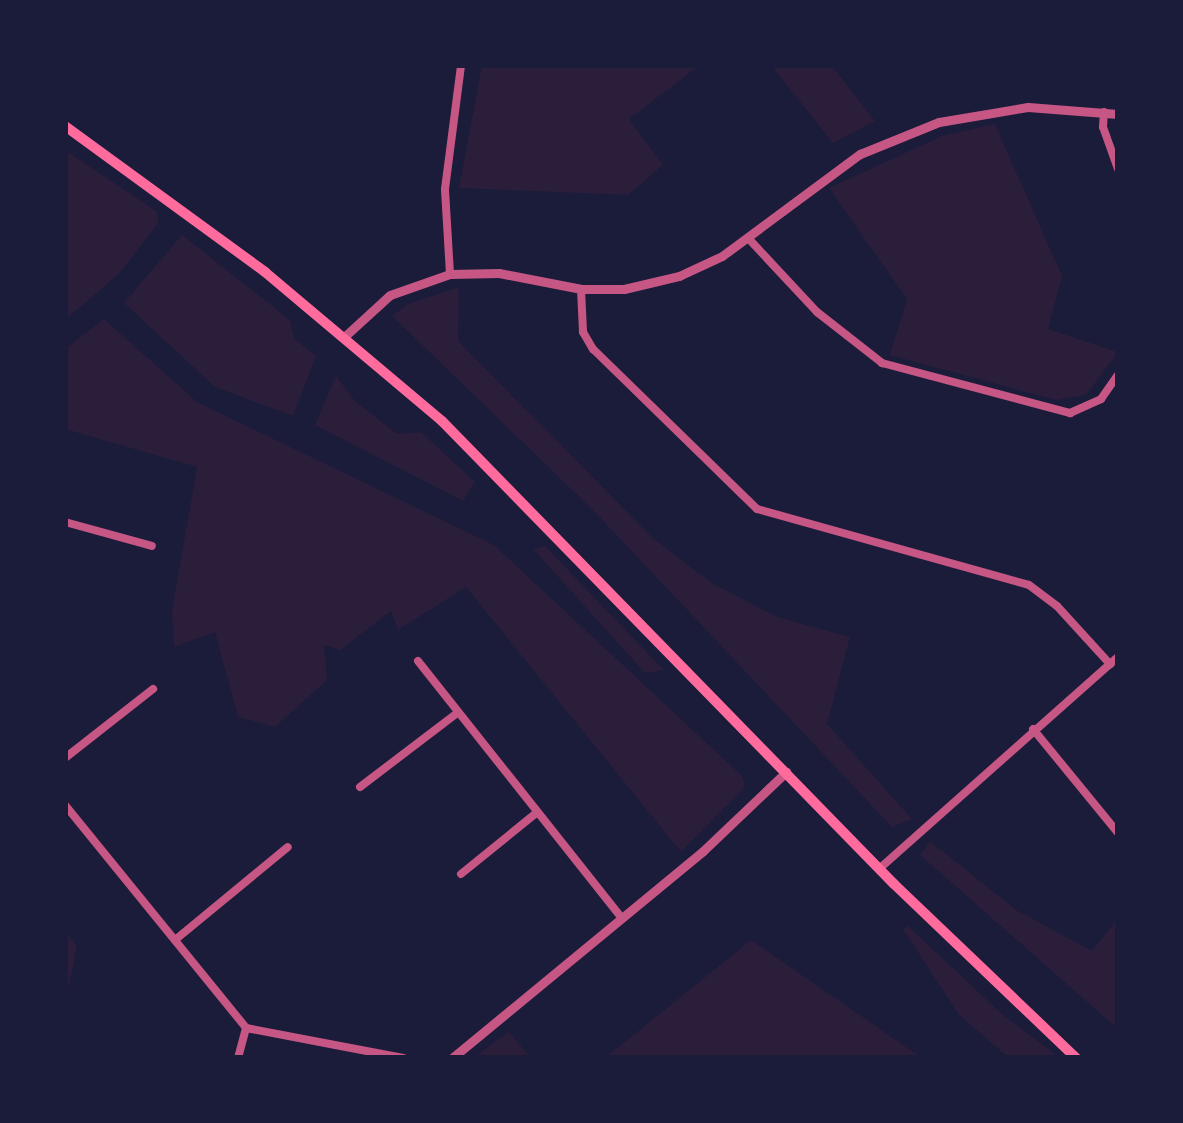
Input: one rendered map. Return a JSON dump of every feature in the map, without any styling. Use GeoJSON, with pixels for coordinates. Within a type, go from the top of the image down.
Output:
{"type":"FeatureCollection","features":[{"type":"Feature","properties":{"kind":"main road"},"geometry":{"type":"LineString","coordinates":[[65,126],[344,337],[442,422],[879,868],[1076,1058]]}},
{"type":"Feature","properties":{"kind":"street"},"geometry":{"type":"LineString","coordinates":[[450,274],[446,188],[460,65]]}},
{"type":"Feature","properties":{"kind":"street"},"geometry":{"type":"LineString","coordinates":[[344,337],[390,295],[450,274],[499,273],[581,290],[624,289],[679,276],[748,238],[852,160],[903,134],[997,108],[1118,114]]}},
{"type":"Feature","properties":{"kind":"street"},"geometry":{"type":"LineString","coordinates":[[1104,112],[1102,127],[1118,169]]}},
{"type":"Feature","properties":{"kind":"street"},"geometry":{"type":"LineString","coordinates":[[748,238],[817,312],[882,363],[1070,412],[1102,399],[1118,375]]}},
{"type":"Feature","properties":{"kind":"street"},"geometry":{"type":"LineString","coordinates":[[581,290],[584,332],[593,349],[757,510],[1029,586],[1057,606],[1110,664]]}},
{"type":"Feature","properties":{"kind":"street"},"geometry":{"type":"LineString","coordinates":[[65,522],[152,546]]}},
{"type":"Feature","properties":{"kind":"street"},"geometry":{"type":"LineString","coordinates":[[879,868],[1118,657]]}},
{"type":"Feature","properties":{"kind":"street"},"geometry":{"type":"LineString","coordinates":[[418,661],[535,814],[622,918]]}},
{"type":"Feature","properties":{"kind":"street"},"geometry":{"type":"LineString","coordinates":[[65,758],[153,689]]}},
{"type":"Feature","properties":{"kind":"street"},"geometry":{"type":"LineString","coordinates":[[360,788],[457,713]]}},
{"type":"Feature","properties":{"kind":"street"},"geometry":{"type":"LineString","coordinates":[[1032,729],[1118,833]]}},
{"type":"Feature","properties":{"kind":"street"},"geometry":{"type":"LineString","coordinates":[[452,1058],[622,918],[786,772]]}},
{"type":"Feature","properties":{"kind":"street"},"geometry":{"type":"LineString","coordinates":[[65,805],[246,1028],[403,1058]]}},
{"type":"Feature","properties":{"kind":"street"},"geometry":{"type":"LineString","coordinates":[[462,874],[535,814]]}},
{"type":"Feature","properties":{"kind":"street"},"geometry":{"type":"LineString","coordinates":[[175,940],[288,846]]}},
{"type":"Feature","properties":{"kind":"street"},"geometry":{"type":"LineString","coordinates":[[238,1058],[246,1028]]}},
{"type":"Feature","properties":{"kind":"shaded area"},"geometry":{"type":"Polygon","coordinates":[[[482,65],[700,65],[629,119],[663,165],[628,195],[459,188],[482,65]]]}},
{"type":"Feature","properties":{"kind":"shaded area"},"geometry":{"type":"Polygon","coordinates":[[[771,65],[831,65],[875,121],[833,143],[771,65]]]}},
{"type":"Feature","properties":{"kind":"shaded area"},"geometry":{"type":"Polygon","coordinates":[[[995,124],[1062,276],[1048,329],[1118,352],[1086,395],[1056,400],[890,355],[907,299],[829,188],[942,136],[995,124]]]}},
{"type":"Feature","properties":{"kind":"shaded area"},"geometry":{"type":"Polygon","coordinates":[[[65,150],[156,211],[159,222],[119,274],[65,320],[65,150]]]}},
{"type":"Feature","properties":{"kind":"shaded area"},"geometry":{"type":"Polygon","coordinates":[[[182,235],[290,320],[294,338],[316,356],[293,416],[215,387],[124,303],[182,235]]]}},
{"type":"Feature","properties":{"kind":"shaded area"},"geometry":{"type":"Polygon","coordinates":[[[459,287],[458,341],[653,538],[710,582],[777,617],[850,637],[827,724],[912,819],[892,827],[592,509],[392,316],[408,304],[459,287]]]}},
{"type":"Feature","properties":{"kind":"shaded area"},"geometry":{"type":"Polygon","coordinates":[[[104,319],[197,402],[494,545],[742,776],[745,787],[681,852],[466,587],[398,630],[391,611],[340,650],[324,645],[327,680],[275,727],[238,717],[215,632],[174,647],[172,611],[197,467],[65,429],[65,349],[104,319]]]}},
{"type":"Feature","properties":{"kind":"shaded area"},"geometry":{"type":"Polygon","coordinates":[[[336,376],[355,401],[397,434],[421,432],[475,482],[463,501],[315,425],[336,376]]]}},
{"type":"Feature","properties":{"kind":"shaded area"},"geometry":{"type":"Polygon","coordinates":[[[545,546],[664,670],[645,673],[533,549],[545,546]]]}},
{"type":"Feature","properties":{"kind":"shaded area"},"geometry":{"type":"Polygon","coordinates":[[[930,841],[1016,910],[1092,951],[1118,918],[1118,1029],[920,855],[930,841]]]}},
{"type":"Feature","properties":{"kind":"shaded area"},"geometry":{"type":"Polygon","coordinates":[[[908,926],[1003,1015],[1060,1058],[1009,1058],[959,1015],[903,929],[908,926]]]}},
{"type":"Feature","properties":{"kind":"shaded area"},"geometry":{"type":"Polygon","coordinates":[[[65,931],[77,946],[65,1005],[65,931]]]}},
{"type":"Feature","properties":{"kind":"shaded area"},"geometry":{"type":"Polygon","coordinates":[[[751,940],[922,1058],[605,1058],[751,940]]]}},
{"type":"Feature","properties":{"kind":"shaded area"},"geometry":{"type":"Polygon","coordinates":[[[509,1032],[531,1058],[473,1058],[509,1032]]]}}]}
